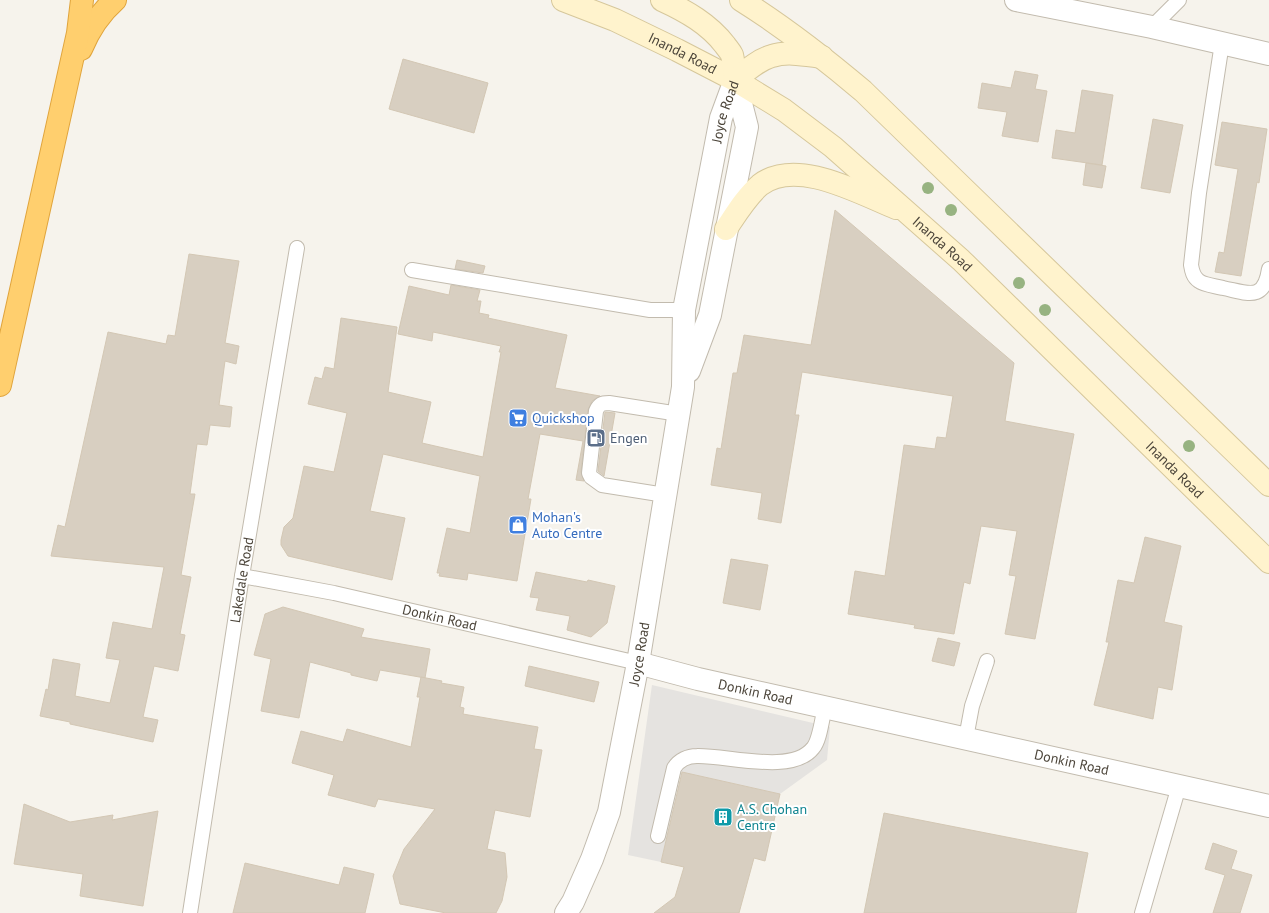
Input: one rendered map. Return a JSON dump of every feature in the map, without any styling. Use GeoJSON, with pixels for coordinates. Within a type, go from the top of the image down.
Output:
{"type":"FeatureCollection","features":[{"type":"Feature","properties":{"kind":"highway"},"geometry":{"type":"LineString","coordinates":[[0,385],[69,77],[78,33],[82,0]]}},
{"type":"Feature","properties":{"kind":"highway"},"geometry":{"type":"LineString","coordinates":[[69,77],[88,32],[104,10],[115,0]]}},
{"type":"Feature","properties":{"kind":"main road","name":"Inanda Road"},"geometry":{"type":"LineString","coordinates":[[563,0],[615,20],[678,50],[735,80],[784,110],[833,147],[961,260],[1269,562]]}},
{"type":"Feature","properties":{"kind":"main road"},"geometry":{"type":"LineString","coordinates":[[662,0],[682,9],[711,28],[731,54],[735,80]]}},
{"type":"Feature","properties":{"kind":"main road"},"geometry":{"type":"LineString","coordinates":[[741,0],[765,15],[822,57],[863,91],[907,132],[1269,485]]}},
{"type":"Feature","properties":{"kind":"main road"},"geometry":{"type":"LineString","coordinates":[[735,80],[759,62],[772,55],[788,53],[822,57]]}},
{"type":"Feature","properties":{"kind":"main road"},"geometry":{"type":"LineString","coordinates":[[726,229],[748,198],[760,185],[772,178],[787,174],[804,175],[844,186],[908,213]]}},
{"type":"Feature","properties":{"kind":"street"},"geometry":{"type":"LineString","coordinates":[[1021,1],[1152,27],[1269,54]]}},
{"type":"Feature","properties":{"kind":"street","name":"Joyce Road"},"geometry":{"type":"LineString","coordinates":[[683,387],[710,315],[746,127],[735,80]]}},
{"type":"Feature","properties":{"kind":"street","name":"Joyce Road"},"geometry":{"type":"LineString","coordinates":[[566,913],[573,902],[592,859],[609,812],[638,663],[679,414],[683,387],[684,310],[721,118],[735,80]]}},
{"type":"Feature","properties":{"kind":"street","name":"Donkin Road"},"geometry":{"type":"LineString","coordinates":[[638,663],[698,679],[1269,806]]}},
{"type":"Feature","properties":{"kind":"lane"},"geometry":{"type":"LineString","coordinates":[[1152,27],[1179,0]]}},
{"type":"Feature","properties":{"kind":"lane"},"geometry":{"type":"LineString","coordinates":[[1222,43],[1199,193],[1191,265],[1194,275],[1199,282],[1247,293],[1255,293],[1264,287],[1269,269]]}},
{"type":"Feature","properties":{"kind":"lane","name":"Lakedale Road"},"geometry":{"type":"LineString","coordinates":[[190,913],[242,576],[297,248]]}},
{"type":"Feature","properties":{"kind":"lane"},"geometry":{"type":"LineString","coordinates":[[412,270],[650,310],[684,310]]}},
{"type":"Feature","properties":{"kind":"lane"},"geometry":{"type":"LineString","coordinates":[[666,494],[602,485],[591,477],[589,473],[596,411],[599,405],[609,403],[679,414]]}},
{"type":"Feature","properties":{"kind":"lane","name":"Donkin Road"},"geometry":{"type":"LineString","coordinates":[[242,576],[334,593],[638,663]]}},
{"type":"Feature","properties":{"kind":"lane"},"geometry":{"type":"LineString","coordinates":[[966,738],[972,706],[987,661]]}},
{"type":"Feature","properties":{"kind":"lane"},"geometry":{"type":"LineString","coordinates":[[658,836],[674,768],[678,762],[683,759],[696,756],[764,762],[792,761],[814,748],[825,707]]}},
{"type":"Feature","properties":{"kind":"lane"},"geometry":{"type":"LineString","coordinates":[[1142,913],[1180,786]]}},
{"type":"Feature","properties":{"kind":"shaded area"},"geometry":{"type":"Polygon","coordinates":[[[652,685],[830,727],[827,760],[780,794],[681,772],[661,862],[628,855],[652,685]]]}},
{"type":"Feature","properties":{"kind":"building"},"geometry":{"type":"Polygon","coordinates":[[[403,59],[488,83],[474,133],[389,109],[403,59]]]}},
{"type":"Feature","properties":{"kind":"building"},"geometry":{"type":"Polygon","coordinates":[[[1015,71],[1038,75],[1035,89],[1047,91],[1038,142],[1002,136],[1007,112],[978,108],[982,83],[1011,88],[1015,71]]]}},
{"type":"Feature","properties":{"kind":"building"},"geometry":{"type":"Polygon","coordinates":[[[1082,90],[1113,95],[1102,165],[1052,158],[1056,130],[1075,133],[1082,90]]]}},
{"type":"Feature","properties":{"kind":"building"},"geometry":{"type":"Polygon","coordinates":[[[1153,119],[1183,125],[1170,193],[1141,188],[1153,119]]]}},
{"type":"Feature","properties":{"kind":"building"},"geometry":{"type":"Polygon","coordinates":[[[1222,122],[1267,129],[1259,183],[1257,182],[1241,276],[1215,272],[1219,252],[1224,253],[1238,169],[1215,165],[1222,122]]]}},
{"type":"Feature","properties":{"kind":"building"},"geometry":{"type":"Polygon","coordinates":[[[1086,163],[1106,166],[1102,188],[1083,185],[1086,163]]]}},
{"type":"Feature","properties":{"kind":"building"},"geometry":{"type":"Polygon","coordinates":[[[835,210],[1014,363],[1005,421],[1074,434],[1035,639],[1005,634],[1016,576],[1009,575],[1017,531],[981,526],[970,584],[964,582],[954,634],[914,628],[915,625],[848,614],[855,571],[885,576],[904,445],[935,449],[937,437],[946,438],[953,396],[802,372],[795,415],[799,415],[781,523],[758,519],[762,493],[711,485],[717,448],[721,449],[733,373],[737,373],[744,335],[811,345],[835,210]]]}},
{"type":"Feature","properties":{"kind":"building"},"geometry":{"type":"Polygon","coordinates":[[[189,254],[239,261],[225,343],[239,346],[236,364],[225,361],[219,405],[232,407],[230,427],[210,425],[207,445],[197,444],[190,494],[195,494],[181,575],[191,577],[180,634],[185,635],[178,671],[154,666],[143,717],[158,720],[153,742],[40,716],[46,689],[48,690],[53,659],[80,664],[75,696],[110,703],[120,660],[106,658],[113,622],[152,629],[164,567],[51,556],[58,525],[65,527],[108,332],[166,344],[168,335],[175,336],[189,254]]]}},
{"type":"Feature","properties":{"kind":"building"},"geometry":{"type":"Polygon","coordinates":[[[457,260],[485,266],[483,273],[455,269],[457,260]]]}},
{"type":"Feature","properties":{"kind":"building"},"geometry":{"type":"Polygon","coordinates":[[[451,285],[480,290],[477,301],[481,301],[479,313],[489,315],[488,318],[567,335],[555,388],[600,396],[592,401],[588,410],[581,472],[584,481],[576,480],[583,441],[540,434],[528,499],[531,499],[517,581],[468,573],[467,580],[439,576],[440,573],[437,573],[447,528],[470,533],[480,476],[383,454],[370,511],[405,518],[392,580],[288,556],[281,545],[281,540],[284,527],[293,518],[304,466],[334,472],[347,413],[308,404],[315,377],[322,379],[325,367],[334,369],[341,318],[397,327],[388,392],[431,402],[422,443],[483,457],[501,346],[433,332],[432,341],[398,334],[409,286],[449,295],[451,285]]]}},
{"type":"Feature","properties":{"kind":"building"},"geometry":{"type":"Polygon","coordinates":[[[605,412],[615,413],[604,476],[598,471],[605,412]]]}},
{"type":"Feature","properties":{"kind":"building"},"geometry":{"type":"Polygon","coordinates":[[[1145,537],[1181,546],[1164,622],[1182,626],[1172,690],[1158,687],[1153,719],[1094,705],[1109,642],[1106,642],[1118,580],[1134,583],[1145,537]]]}},
{"type":"Feature","properties":{"kind":"building"},"geometry":{"type":"Polygon","coordinates":[[[731,559],[768,565],[760,610],[723,603],[731,559]]]}},
{"type":"Feature","properties":{"kind":"building"},"geometry":{"type":"Polygon","coordinates":[[[536,572],[615,586],[607,623],[591,637],[567,630],[570,616],[536,610],[539,598],[530,597],[536,572]]]}},
{"type":"Feature","properties":{"kind":"building"},"geometry":{"type":"Polygon","coordinates":[[[283,607],[364,629],[361,637],[430,649],[425,678],[380,670],[377,681],[351,675],[351,673],[310,662],[299,718],[261,711],[271,659],[254,655],[265,614],[283,607]]]}},
{"type":"Feature","properties":{"kind":"building"},"geometry":{"type":"Polygon","coordinates":[[[938,638],[960,643],[954,666],[932,661],[938,638]]]}},
{"type":"Feature","properties":{"kind":"building"},"geometry":{"type":"Polygon","coordinates":[[[529,666],[599,682],[594,702],[525,686],[529,666]]]}},
{"type":"Feature","properties":{"kind":"building"},"geometry":{"type":"Polygon","coordinates":[[[421,677],[442,681],[441,683],[464,687],[460,707],[464,708],[463,714],[538,727],[534,749],[542,750],[530,817],[495,810],[487,849],[505,853],[507,877],[502,901],[496,913],[446,913],[400,904],[393,876],[404,849],[435,809],[378,799],[375,807],[328,795],[334,775],[292,763],[301,731],[343,742],[347,729],[411,747],[420,697],[417,697],[421,677]]]}},
{"type":"Feature","properties":{"kind":"building","name":"A.S. Chohan Centre"},"geometry":{"type":"Polygon","coordinates":[[[682,772],[780,794],[765,861],[754,858],[739,913],[654,913],[675,897],[684,867],[661,862],[682,772]]]}},
{"type":"Feature","properties":{"kind":"building"},"geometry":{"type":"Polygon","coordinates":[[[24,804],[70,822],[113,815],[112,820],[158,811],[143,906],[80,896],[83,874],[14,864],[24,804]]]}},
{"type":"Feature","properties":{"kind":"building"},"geometry":{"type":"Polygon","coordinates":[[[884,813],[1088,853],[1076,913],[864,913],[884,813]]]}},
{"type":"Feature","properties":{"kind":"building"},"geometry":{"type":"Polygon","coordinates":[[[1213,843],[1237,851],[1231,869],[1252,875],[1240,913],[1213,913],[1225,875],[1205,869],[1213,843]]]}},
{"type":"Feature","properties":{"kind":"building"},"geometry":{"type":"Polygon","coordinates":[[[245,863],[339,885],[344,867],[374,874],[365,913],[233,913],[245,863]]]}},
{"type":"Feature","properties":{"kind":"place","name":"Quickshop"},"geometry":{"type":"Point","coordinates":[518,418]}},
{"type":"Feature","properties":{"kind":"place","name":"Engen"},"geometry":{"type":"Point","coordinates":[596,438]}},
{"type":"Feature","properties":{"kind":"place","name":"Mohan's Auto Centre"},"geometry":{"type":"Point","coordinates":[518,525]}},
{"type":"Feature","properties":{"kind":"place","name":"A.S. Chohan Centre"},"geometry":{"type":"Point","coordinates":[723,817]}}]}
